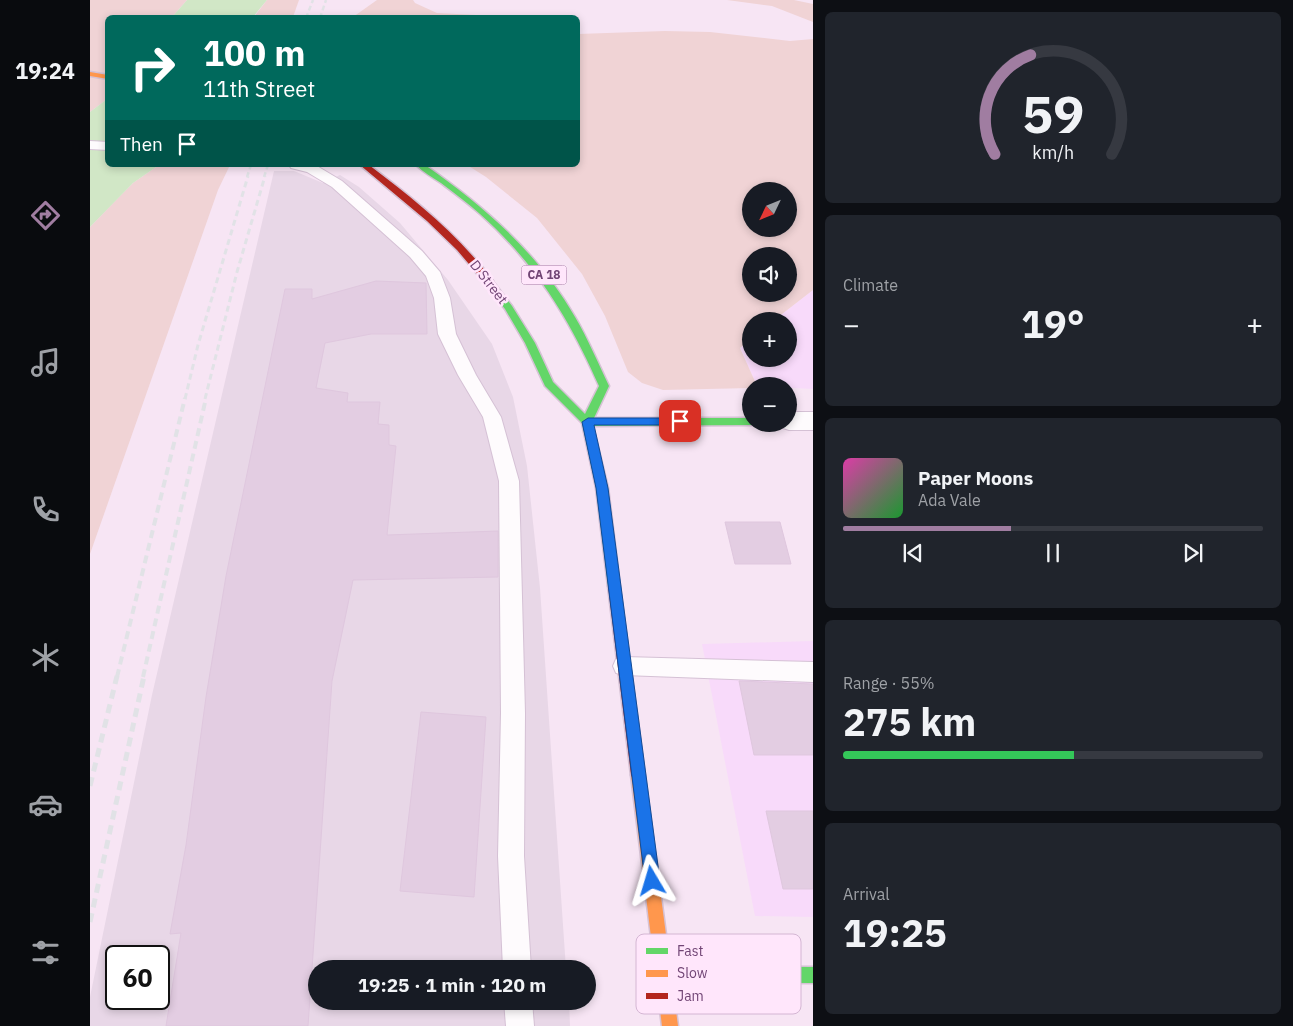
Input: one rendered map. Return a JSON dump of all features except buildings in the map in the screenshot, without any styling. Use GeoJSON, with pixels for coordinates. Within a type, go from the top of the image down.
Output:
{"type":"FeatureCollection","features":[{"type":"Feature","properties":{"kind":"main road"},"geometry":{"type":"LineString","coordinates":[[90,74],[105,76]]}},
{"type":"Feature","properties":{"kind":"main road","name":"D Street"},"geometry":{"type":"LineString","coordinates":[[367,167],[416,205],[465,252],[509,308],[530,342],[549,384],[588,422]]}},
{"type":"Feature","properties":{"kind":"main road","name":"CA 18"},"geometry":{"type":"LineString","coordinates":[[423,167],[458,191],[509,235],[529,255],[567,307],[604,386],[588,422]]}},
{"type":"Feature","properties":{"kind":"main road"},"geometry":{"type":"LineString","coordinates":[[659,934],[602,488],[588,422],[742,421]]}},
{"type":"Feature","properties":{"kind":"street"},"geometry":{"type":"LineString","coordinates":[[797,421],[813,420]]}},
{"type":"Feature","properties":{"kind":"lane"},"geometry":{"type":"LineString","coordinates":[[90,144],[105,146]]}},
{"type":"Feature","properties":{"kind":"lane"},"geometry":{"type":"LineString","coordinates":[[304,167],[312,169],[338,184],[395,234],[434,275],[442,298],[447,334],[467,375],[492,417],[509,481],[513,713],[511,856],[517,960]]}},
{"type":"Feature","properties":{"kind":"lane"},"geometry":{"type":"LineString","coordinates":[[624,666],[813,672]]}},
{"type":"Feature","properties":{"kind":"lane"},"geometry":{"type":"LineString","coordinates":[[519,1010],[520,1026]]}},
{"type":"Feature","properties":{"kind":"shaded area"},"geometry":{"type":"Polygon","coordinates":[[[90,0],[187,0],[174,15],[105,15],[105,101],[90,112],[90,0]]]}},
{"type":"Feature","properties":{"kind":"shaded area"},"geometry":{"type":"Polygon","coordinates":[[[187,0],[267,0],[255,15],[174,15],[187,0]]]}},
{"type":"Feature","properties":{"kind":"shaded area"},"geometry":{"type":"Polygon","coordinates":[[[267,0],[299,0],[294,15],[255,15],[267,0]]]}},
{"type":"Feature","properties":{"kind":"shaded area"},"geometry":{"type":"Polygon","coordinates":[[[377,0],[413,0],[415,3],[437,13],[476,15],[356,15],[377,0]]]}},
{"type":"Feature","properties":{"kind":"shaded area"},"geometry":{"type":"Polygon","coordinates":[[[727,0],[794,0],[813,4],[813,22],[772,6],[727,0]]]}},
{"type":"Feature","properties":{"kind":"shaded area"},"geometry":{"type":"Polygon","coordinates":[[[665,31],[710,32],[790,41],[813,39],[813,290],[785,312],[742,312],[742,346],[740,348],[742,352],[742,367],[748,367],[753,377],[742,377],[742,388],[663,390],[642,383],[628,372],[605,316],[582,274],[537,218],[486,177],[470,167],[580,167],[580,34],[665,31]]]}},
{"type":"Feature","properties":{"kind":"shaded area"},"geometry":{"type":"Polygon","coordinates":[[[105,101],[105,167],[156,167],[133,183],[90,227],[90,112],[105,101]]]}},
{"type":"Feature","properties":{"kind":"shaded area"},"geometry":{"type":"Polygon","coordinates":[[[156,167],[229,167],[218,190],[90,554],[90,227],[133,183],[156,167]]]}},
{"type":"Feature","properties":{"kind":"shaded area"},"geometry":{"type":"Polygon","coordinates":[[[274,171],[294,171],[323,183],[340,175],[359,187],[400,223],[448,280],[492,344],[513,397],[527,466],[540,588],[565,960],[308,960],[308,1010],[569,1010],[570,1026],[90,1026],[90,997],[152,695],[274,171]]]}},
{"type":"Feature","properties":{"kind":"shaded area"},"geometry":{"type":"Polygon","coordinates":[[[813,290],[813,389],[797,388],[797,377],[753,377],[748,367],[797,367],[797,312],[785,312],[813,290]]]}},
{"type":"Feature","properties":{"kind":"shaded area"},"geometry":{"type":"Polygon","coordinates":[[[813,641],[813,917],[755,916],[702,644],[813,641]]]}},
{"type":"Feature","properties":{"kind":"railway"},"geometry":{"type":"LineString","coordinates":[[307,15],[313,0]]}},
{"type":"Feature","properties":{"kind":"railway"},"geometry":{"type":"LineString","coordinates":[[321,15],[326,0]]}},
{"type":"Feature","properties":{"kind":"railway"},"geometry":{"type":"LineString","coordinates":[[247,177],[250,167]]}},
{"type":"Feature","properties":{"kind":"railway"},"geometry":{"type":"LineString","coordinates":[[264,177],[267,167]]}},
{"type":"Feature","properties":{"kind":"railway"},"geometry":{"type":"LineString","coordinates":[[185,399],[198,345],[248,176]]}},
{"type":"Feature","properties":{"kind":"railway"},"geometry":{"type":"LineString","coordinates":[[205,399],[237,272],[265,176]]}},
{"type":"Feature","properties":{"kind":"railway"},"geometry":{"type":"LineString","coordinates":[[117,677],[185,398]]}},
{"type":"Feature","properties":{"kind":"railway"},"geometry":{"type":"LineString","coordinates":[[143,677],[206,398]]}},
{"type":"Feature","properties":{"kind":"railway"},"geometry":{"type":"LineString","coordinates":[[90,786],[117,676]]}},
{"type":"Feature","properties":{"kind":"railway"},"geometry":{"type":"LineString","coordinates":[[90,922],[144,676]]}},
{"type":"Feature","properties":{"kind":"traffic: fast"},"geometry":{"type":"LineString","coordinates":[[423,167],[482,211],[508,235],[552,287],[588,350],[604,386],[587,422]]}},
{"type":"Feature","properties":{"kind":"traffic: fast"},"geometry":{"type":"LineString","coordinates":[[488,281],[509,308],[530,343],[549,384],[587,422],[602,488],[614,586]]}},
{"type":"Feature","properties":{"kind":"traffic: fast"},"geometry":{"type":"LineString","coordinates":[[587,422],[742,421]]}},
{"type":"Feature","properties":{"kind":"traffic: fast"},"geometry":{"type":"LineString","coordinates":[[801,975],[813,975]]}},
{"type":"Feature","properties":{"kind":"traffic: slow"},"geometry":{"type":"LineString","coordinates":[[90,74],[105,76]]}},
{"type":"Feature","properties":{"kind":"traffic: slow"},"geometry":{"type":"LineString","coordinates":[[638,775],[658,934]]}},
{"type":"Feature","properties":{"kind":"traffic: slow"},"geometry":{"type":"LineString","coordinates":[[668,1014],[670,1026]]}},
{"type":"Feature","properties":{"kind":"traffic: jam"},"geometry":{"type":"LineString","coordinates":[[367,167],[398,191],[445,233],[488,281]]}},
{"type":"Feature","properties":{"kind":"traffic: jam"},"geometry":{"type":"LineString","coordinates":[[614,586],[638,775]]}},
{"type":"Feature","properties":{"kind":"route"},"geometry":{"type":"LineString","coordinates":[[652,881],[602,488],[588,422],[680,421]]}}]}
